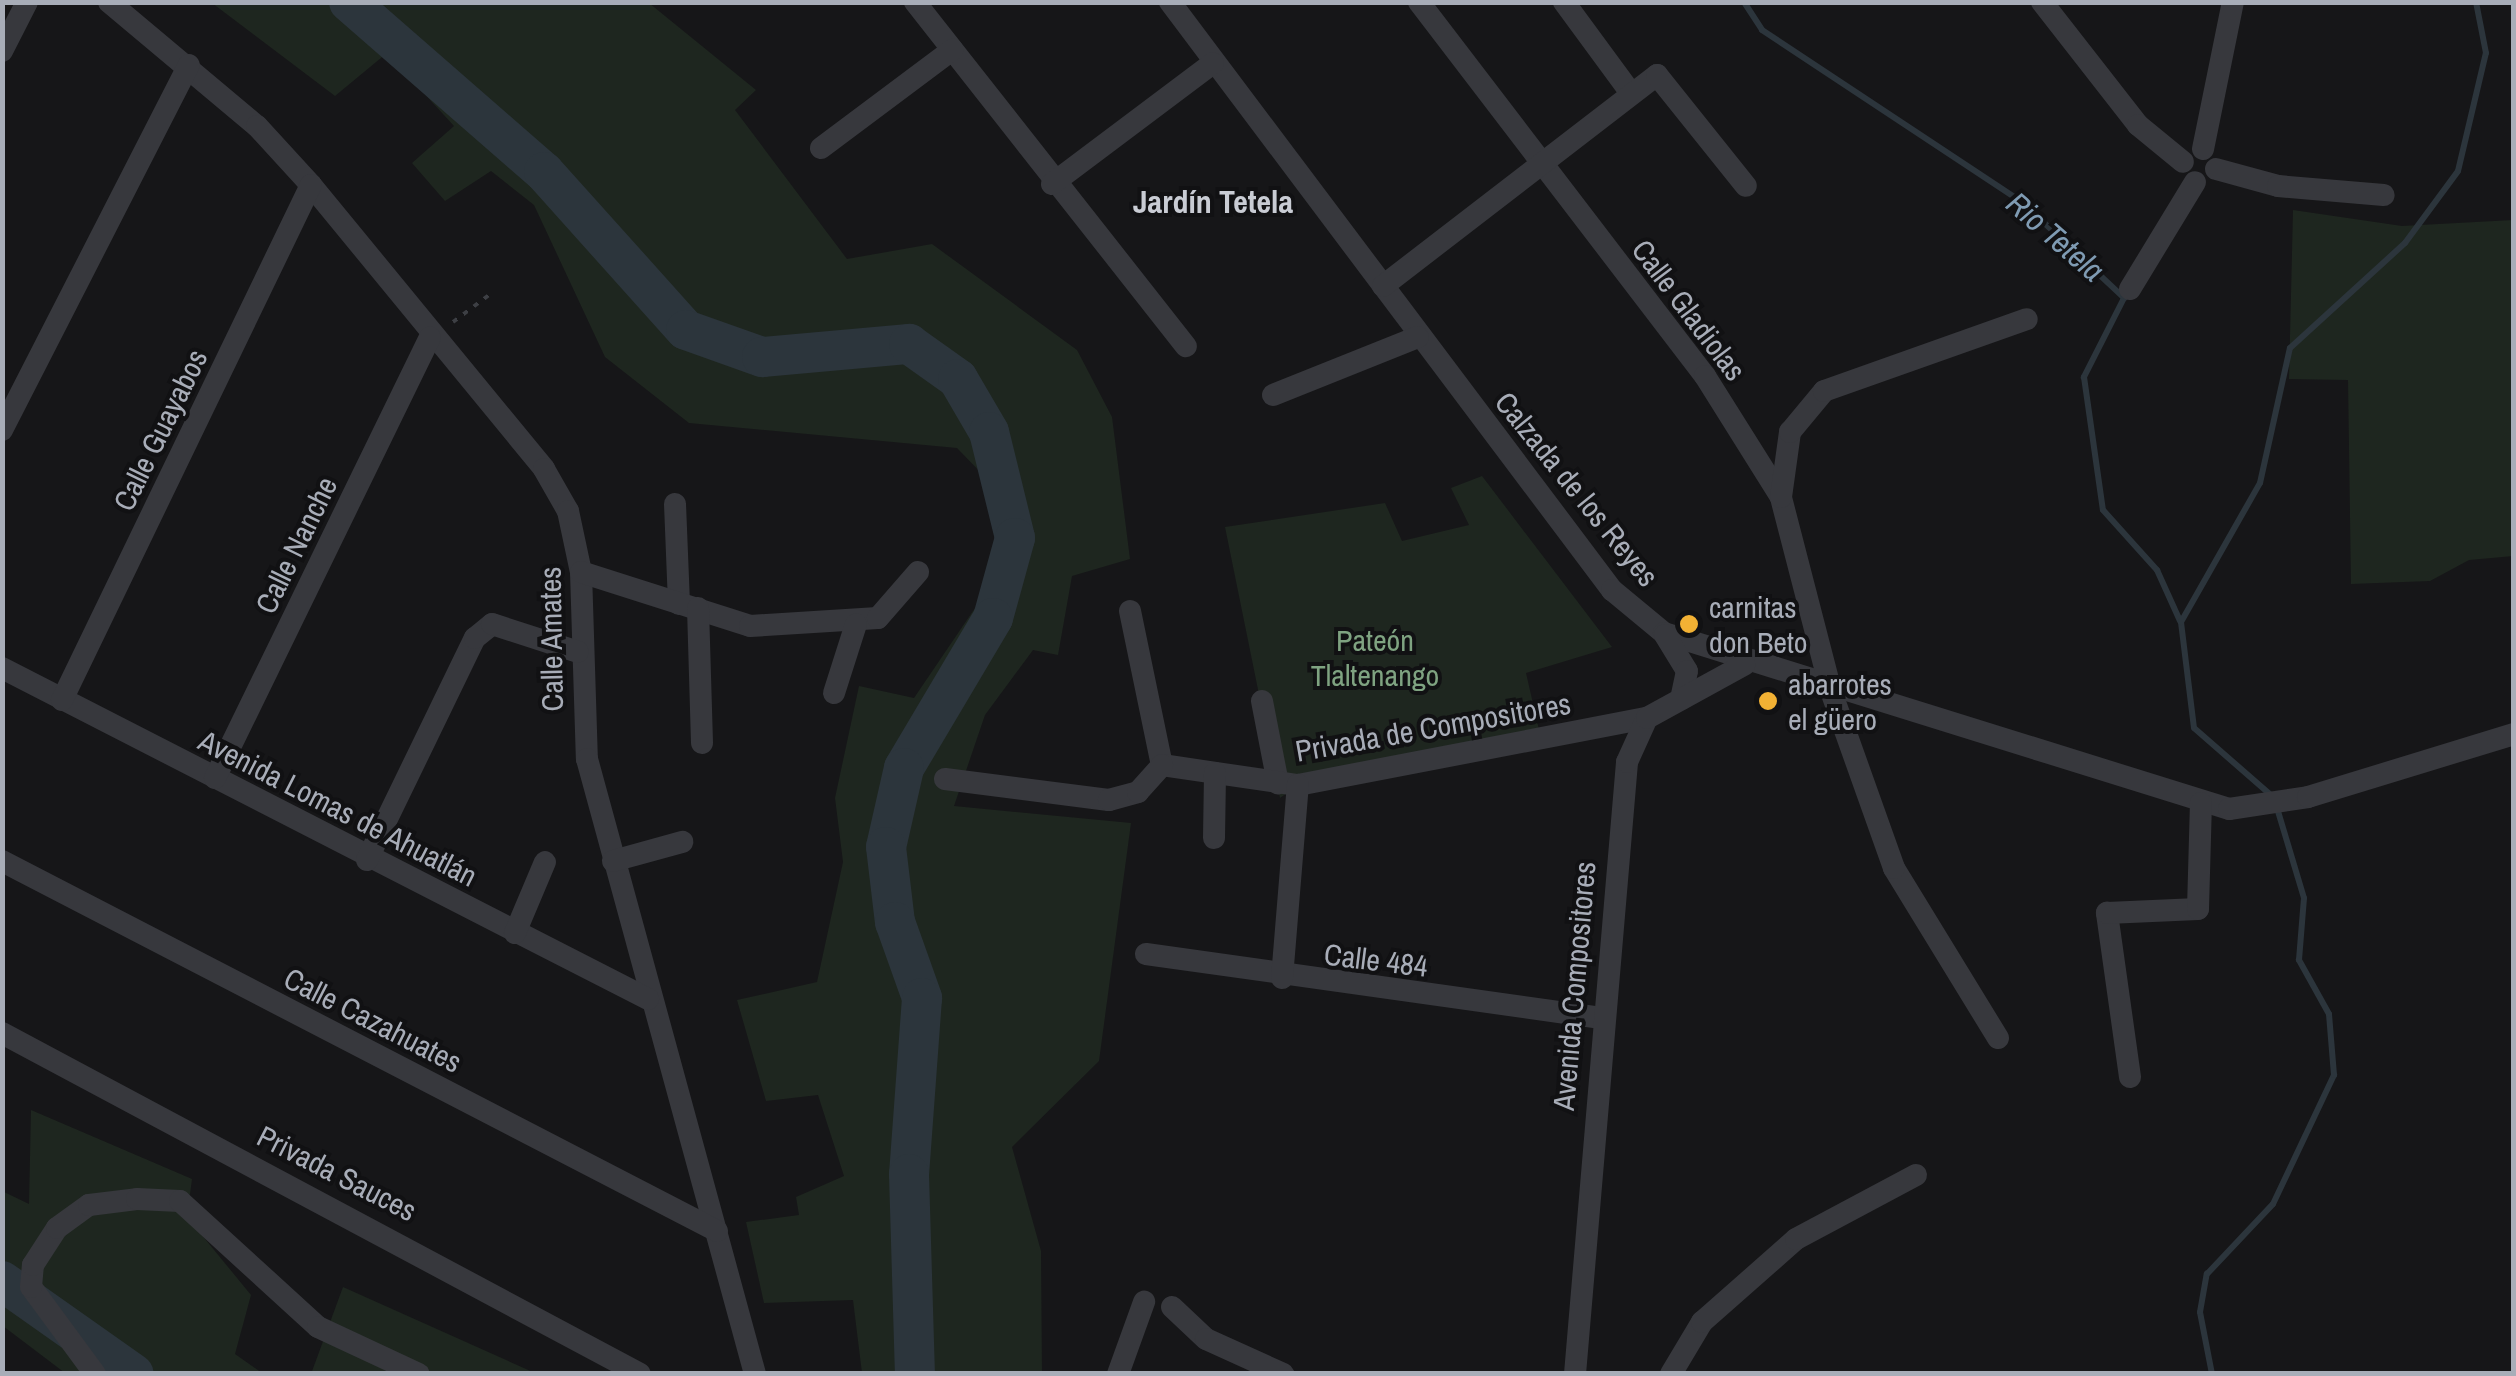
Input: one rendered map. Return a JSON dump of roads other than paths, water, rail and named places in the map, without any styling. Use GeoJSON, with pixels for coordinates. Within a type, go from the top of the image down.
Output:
{"type":"FeatureCollection","features":[{"type":"Feature","properties":{"kind":"street"},"geometry":{"type":"LineString","coordinates":[[2,51],[27,2]]}},
{"type":"Feature","properties":{"kind":"street","name":"Calle Amates"},"geometry":{"type":"LineString","coordinates":[[108,2],[189,66],[312,185],[430,338],[544,470],[568,512],[581,572],[578,652],[587,759],[648,999],[755,1374]]}},
{"type":"Feature","properties":{"kind":"street"},"geometry":{"type":"LineString","coordinates":[[915,2],[1052,184],[1186,346]]}},
{"type":"Feature","properties":{"kind":"street","name":"Calzada de los Reyes"},"geometry":{"type":"LineString","coordinates":[[1170,2],[1418,337],[1612,590],[1664,633],[1833,698],[2228,809],[2308,797],[2514,734]]}},
{"type":"Feature","properties":{"kind":"street","name":"Calle Gladiolas"},"geometry":{"type":"LineString","coordinates":[[1419,2],[1705,376],[1781,498]]}},
{"type":"Feature","properties":{"kind":"street"},"geometry":{"type":"LineString","coordinates":[[1564,2],[1630,92]]}},
{"type":"Feature","properties":{"kind":"street"},"geometry":{"type":"LineString","coordinates":[[2042,2],[2138,125],[2189,172],[2216,169],[2278,186],[2384,195]]}},
{"type":"Feature","properties":{"kind":"street"},"geometry":{"type":"LineString","coordinates":[[2130,290],[2203,149],[2234,2]]}},
{"type":"Feature","properties":{"kind":"street"},"geometry":{"type":"LineString","coordinates":[[820,148],[952,50]]}},
{"type":"Feature","properties":{"kind":"street"},"geometry":{"type":"LineString","coordinates":[[1052,184],[1213,63]]}},
{"type":"Feature","properties":{"kind":"street"},"geometry":{"type":"LineString","coordinates":[[2,430],[189,66]]}},
{"type":"Feature","properties":{"kind":"street"},"geometry":{"type":"LineString","coordinates":[[1383,286],[1630,92],[1657,75],[1746,186]]}},
{"type":"Feature","properties":{"kind":"street"},"geometry":{"type":"LineString","coordinates":[[2203,149],[2216,169]]}},
{"type":"Feature","properties":{"kind":"street","name":"Calle Guayabos"},"geometry":{"type":"LineString","coordinates":[[62,700],[312,185]]}},
{"type":"Feature","properties":{"kind":"street"},"geometry":{"type":"LineString","coordinates":[[1998,1038],[1894,868],[1833,698],[1781,498],[1790,432],[1824,390],[2027,319]]}},
{"type":"Feature","properties":{"kind":"street"},"geometry":{"type":"LineString","coordinates":[[1273,395],[1418,337]]}},
{"type":"Feature","properties":{"kind":"street","name":"Calle Nanche"},"geometry":{"type":"LineString","coordinates":[[215,778],[430,338]]}},
{"type":"Feature","properties":{"kind":"street"},"geometry":{"type":"LineString","coordinates":[[675,504],[702,743]]}},
{"type":"Feature","properties":{"kind":"street"},"geometry":{"type":"LineString","coordinates":[[581,572],[750,626],[856,624],[896,603],[918,572]]}},
{"type":"Feature","properties":{"kind":"street"},"geometry":{"type":"LineString","coordinates":[[945,778],[1109,800],[1138,792],[1162,764],[1130,612]]}},
{"type":"Feature","properties":{"kind":"street"},"geometry":{"type":"LineString","coordinates":[[367,860],[475,638],[492,624],[578,652]]}},
{"type":"Feature","properties":{"kind":"street"},"geometry":{"type":"LineString","coordinates":[[834,693],[856,624]]}},
{"type":"Feature","properties":{"kind":"street"},"geometry":{"type":"LineString","coordinates":[[1664,633],[1687,671],[1681,699]]}},
{"type":"Feature","properties":{"kind":"street"},"geometry":{"type":"LineString","coordinates":[[1647,718],[1744,665]]}},
{"type":"Feature","properties":{"kind":"street","name":"Avenida Lomas de Ahuatlán"},"geometry":{"type":"LineString","coordinates":[[2,668],[367,860],[648,999]]}},
{"type":"Feature","properties":{"kind":"street"},"geometry":{"type":"LineString","coordinates":[[1262,700],[1288,784],[1282,978]]}},
{"type":"Feature","properties":{"kind":"street","name":"Privada de Compositores"},"geometry":{"type":"LineString","coordinates":[[1162,764],[1288,784],[1647,718]]}},
{"type":"Feature","properties":{"kind":"street","name":"Avenida Compositores"},"geometry":{"type":"LineString","coordinates":[[1576,1374],[1619,799],[1647,718]]}},
{"type":"Feature","properties":{"kind":"street"},"geometry":{"type":"LineString","coordinates":[[1214,838],[1215,773]]}},
{"type":"Feature","properties":{"kind":"street"},"geometry":{"type":"LineString","coordinates":[[2130,1077],[2107,913],[2198,909],[2201,803]]}},
{"type":"Feature","properties":{"kind":"street"},"geometry":{"type":"LineString","coordinates":[[612,861],[682,842]]}},
{"type":"Feature","properties":{"kind":"street","name":"Calle Cazahuates"},"geometry":{"type":"LineString","coordinates":[[2,861],[717,1231]]}},
{"type":"Feature","properties":{"kind":"street"},"geometry":{"type":"LineString","coordinates":[[515,933],[546,862]]}},
{"type":"Feature","properties":{"kind":"street","name":"Calle 484"},"geometry":{"type":"LineString","coordinates":[[1146,954],[1282,978],[1600,1018]]}},
{"type":"Feature","properties":{"kind":"street","name":"Privada Sauces"},"geometry":{"type":"LineString","coordinates":[[2,1033],[640,1374]]}},
{"type":"Feature","properties":{"kind":"street"},"geometry":{"type":"LineString","coordinates":[[1671,1374],[1702,1322],[1796,1238],[1916,1175]]}},
{"type":"Feature","properties":{"kind":"street"},"geometry":{"type":"LineString","coordinates":[[95,1374],[30,1287],[56,1228],[89,1205],[180,1201],[318,1327],[419,1374]]}},
{"type":"Feature","properties":{"kind":"street"},"geometry":{"type":"LineString","coordinates":[[1118,1374],[1144,1302]]}},
{"type":"Feature","properties":{"kind":"street"},"geometry":{"type":"LineString","coordinates":[[1172,1307],[1206,1339],[1283,1374]]}},
{"type":"Feature","properties":{"kind":"waterway"},"geometry":{"type":"LineString","coordinates":[[349,2],[544,172],[686,330],[762,357],[909,344],[958,379],[989,432],[1015,538],[993,618],[904,768],[886,847],[895,922],[922,998],[909,1174],[915,1374]]}},
{"type":"Feature","properties":{"kind":"waterway","name":"Rio Tetela"},"geometry":{"type":"LineString","coordinates":[[1744,2],[1762,30],[2023,203],[2124,298],[2084,377],[2103,510],[2157,570],[2180,621]]}},
{"type":"Feature","properties":{"kind":"waterway"},"geometry":{"type":"LineString","coordinates":[[2272,796],[2194,728],[2181,622],[2260,483],[2290,348],[2405,243],[2458,171],[2486,53],[2476,2]]}},
{"type":"Feature","properties":{"kind":"waterway"},"geometry":{"type":"LineString","coordinates":[[2212,1374],[2200,1312],[2207,1274],[2273,1204],[2334,1075],[2329,1014],[2299,960],[2304,898],[2277,808]]}},
{"type":"Feature","properties":{"kind":"waterway"},"geometry":{"type":"LineString","coordinates":[[2,1281],[134,1374]]}},
{"type":"Feature","properties":{"kind":"place","name":"carnitas don Beto"},"geometry":{"type":"Point","coordinates":[1689,624]}},
{"type":"Feature","properties":{"kind":"place","name":"abarrotes el güero"},"geometry":{"type":"Point","coordinates":[1768,701]}},
{"type":"Feature","properties":{"kind":"district","name":"Jardín Tetela"},"geometry":{"type":"Point","coordinates":[1213,202]}},
{"type":"Feature","properties":{"kind":"park label","name":"Pateón Tlaltenango"},"geometry":{"type":"Point","coordinates":[1375,657]}}]}
